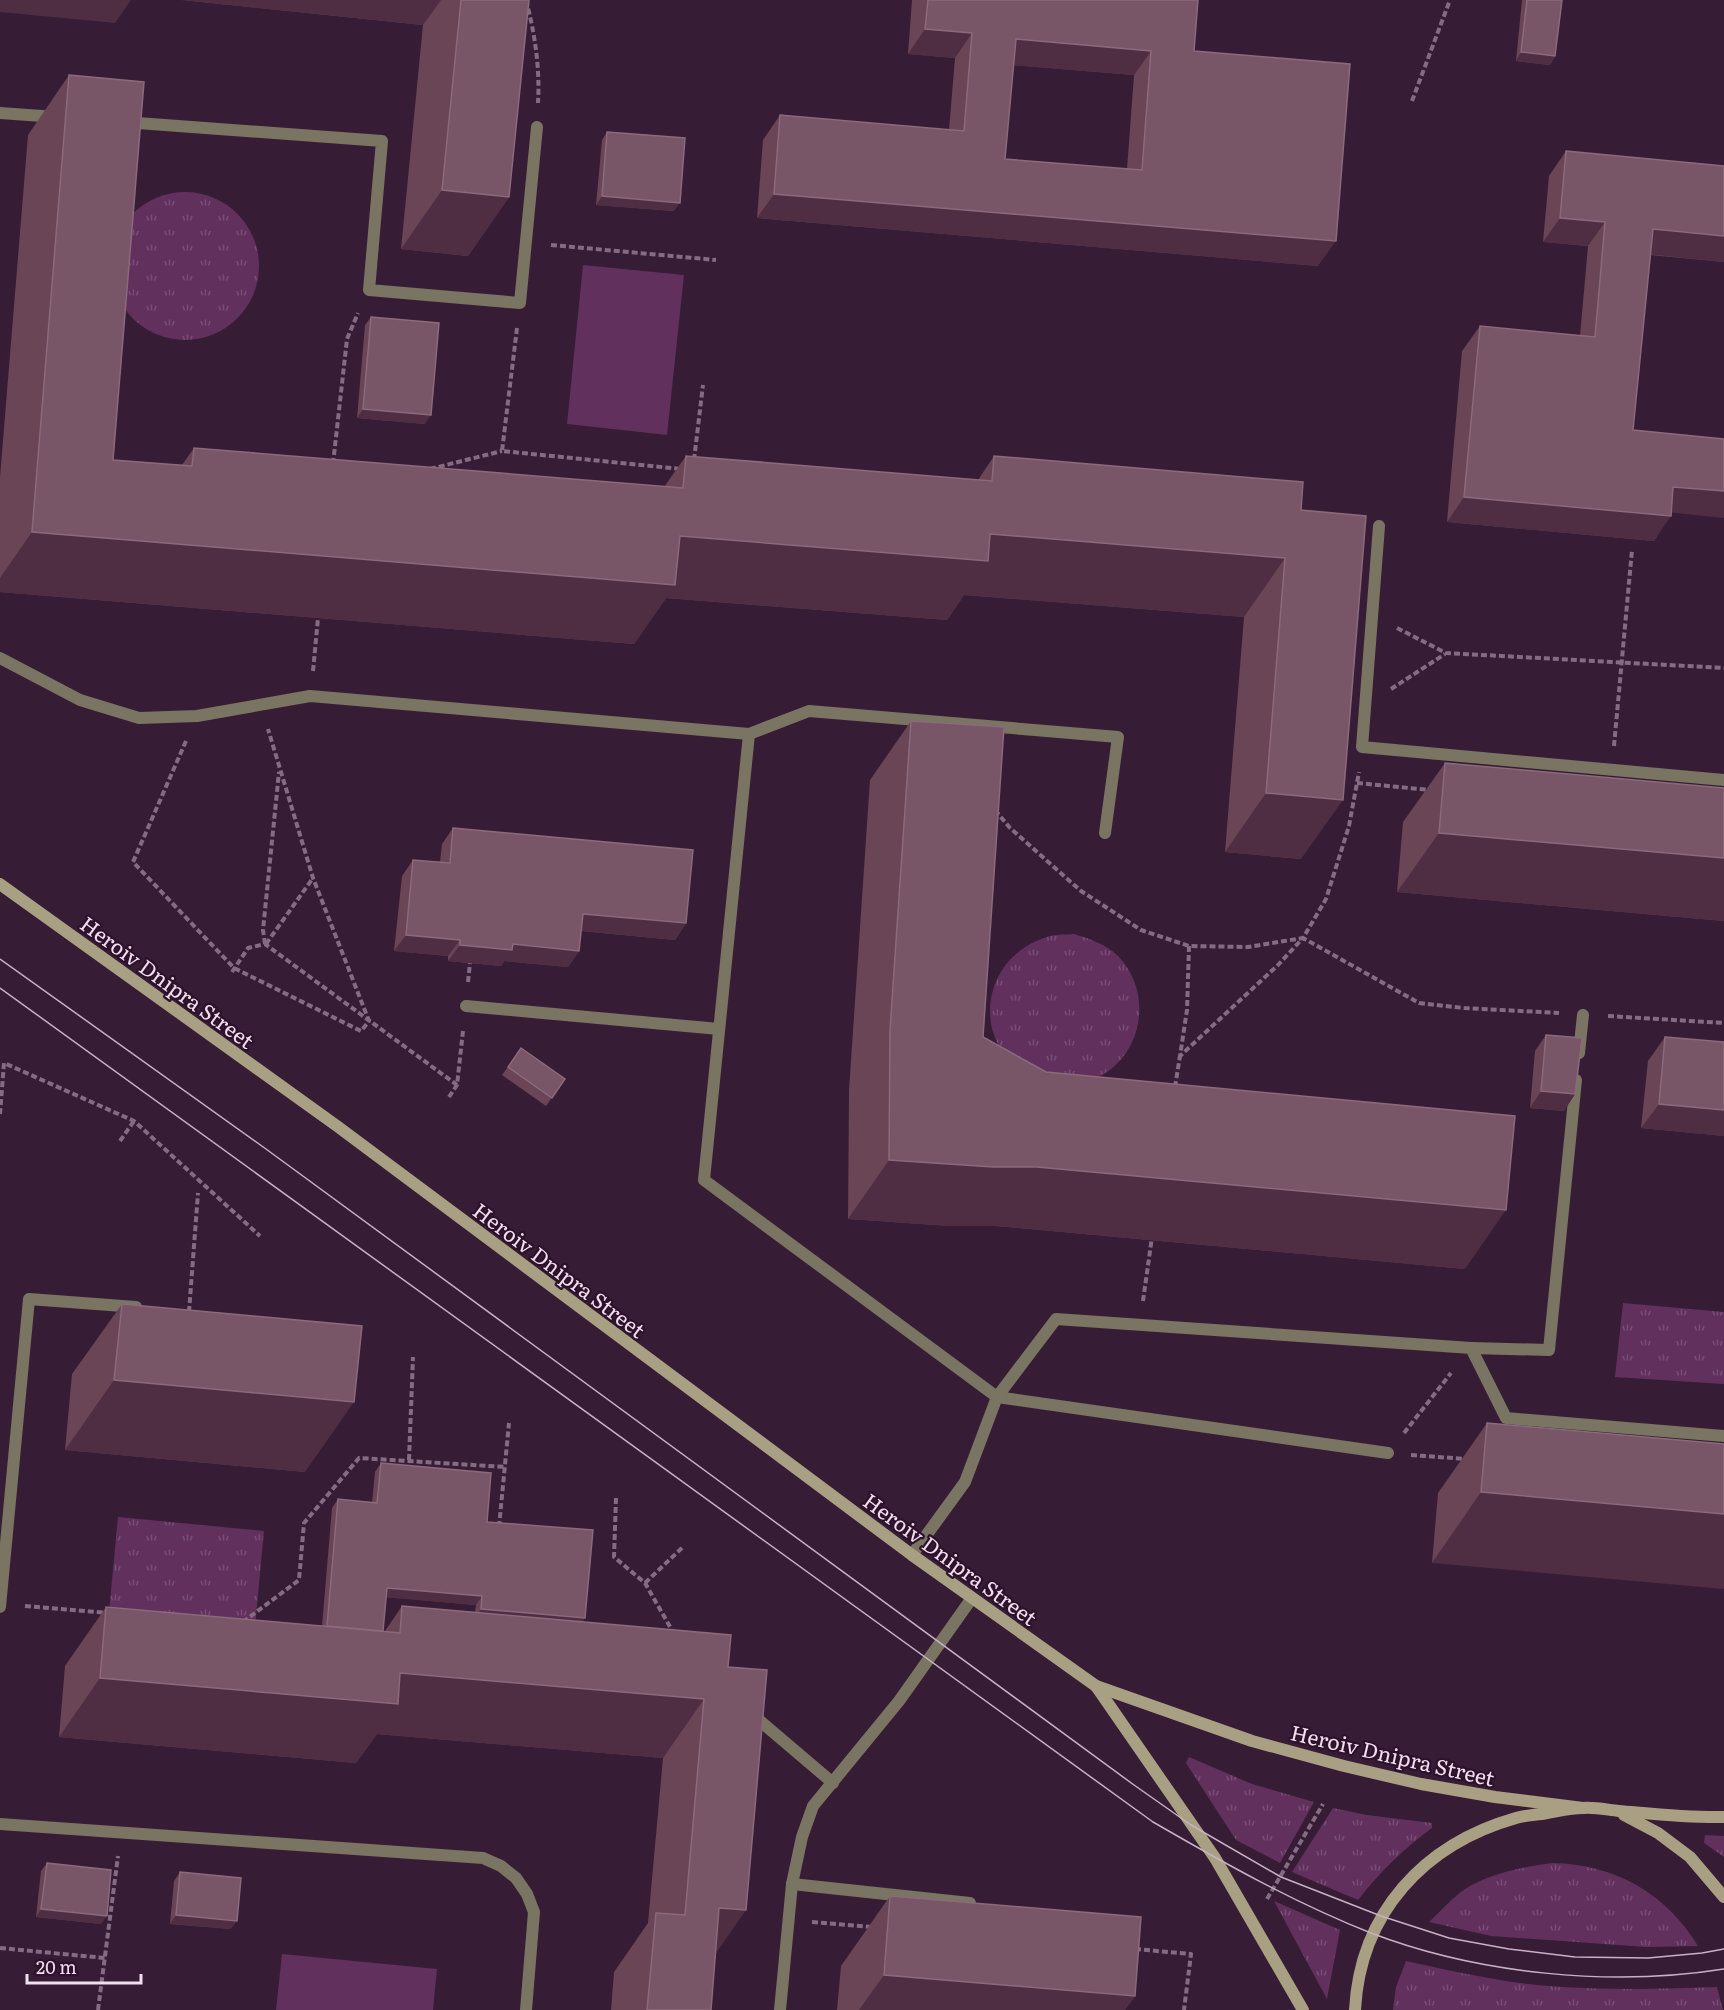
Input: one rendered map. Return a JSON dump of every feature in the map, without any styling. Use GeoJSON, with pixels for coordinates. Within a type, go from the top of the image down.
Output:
{"type":"FeatureCollection","features":[{"type":"Feature","properties":{"kind":"main road","name":"Heroiv Dnipra Street"},"geometry":{"type":"LineString","coordinates":[[0,884],[337,1126],[912,1555],[1096,1686],[1252,1741],[1344,1766],[1431,1786],[1583,1808]]}},
{"type":"Feature","properties":{"kind":"main road","name":"Heroiv Dnipra Street"},"geometry":{"type":"LineString","coordinates":[[1096,1686],[1215,1858],[1303,2010]]}},
{"type":"Feature","properties":{"kind":"main road"},"geometry":{"type":"LineString","coordinates":[[1355,2010],[1356,1996],[1372,1934],[1380,1916],[1411,1876],[1446,1849],[1486,1829],[1517,1818],[1583,1808],[1702,1818],[1724,1817]]}},
{"type":"Feature","properties":{"kind":"main road"},"geometry":{"type":"LineString","coordinates":[[1618,1811],[1658,1833],[1690,1857],[1724,1897]]}},
{"type":"Feature","properties":{"kind":"lane"},"geometry":{"type":"LineString","coordinates":[[0,113],[72,118]]}},
{"type":"Feature","properties":{"kind":"lane"},"geometry":{"type":"LineString","coordinates":[[108,121],[382,141],[369,290],[520,303],[537,128]]}},
{"type":"Feature","properties":{"kind":"lane"},"geometry":{"type":"LineString","coordinates":[[1379,526],[1362,747],[1724,780]]}},
{"type":"Feature","properties":{"kind":"lane"},"geometry":{"type":"LineString","coordinates":[[0,658],[80,700],[139,718],[197,716],[310,696],[749,734],[809,711],[1118,737],[1105,833]]}},
{"type":"Feature","properties":{"kind":"lane"},"geometry":{"type":"LineString","coordinates":[[749,734],[704,1180],[997,1397],[1388,1453]]}},
{"type":"Feature","properties":{"kind":"lane"},"geometry":{"type":"LineString","coordinates":[[466,1006],[719,1029]]}},
{"type":"Feature","properties":{"kind":"lane"},"geometry":{"type":"LineString","coordinates":[[912,1555],[965,1482],[997,1397],[1056,1319],[1472,1348],[1549,1350],[1583,1015]]}},
{"type":"Feature","properties":{"kind":"lane"},"geometry":{"type":"LineString","coordinates":[[0,1605],[30,1299],[144,1308]]}},
{"type":"Feature","properties":{"kind":"lane"},"geometry":{"type":"LineString","coordinates":[[1472,1348],[1506,1418],[1724,1436]]}},
{"type":"Feature","properties":{"kind":"lane"},"geometry":{"type":"LineString","coordinates":[[780,2010],[792,1884],[801,1837],[813,1806],[899,1701],[972,1598]]}},
{"type":"Feature","properties":{"kind":"lane"},"geometry":{"type":"LineString","coordinates":[[742,1706],[833,1783]]}},
{"type":"Feature","properties":{"kind":"lane"},"geometry":{"type":"LineString","coordinates":[[0,1824],[483,1858],[501,1866],[516,1878],[527,1893],[534,1912],[526,2010]]}},
{"type":"Feature","properties":{"kind":"lane"},"geometry":{"type":"LineString","coordinates":[[792,1884],[980,1904]]}},
{"type":"Feature","properties":{"kind":"path"},"geometry":{"type":"LineString","coordinates":[[526,0],[532,24],[539,75],[537,128]]}},
{"type":"Feature","properties":{"kind":"path"},"geometry":{"type":"LineString","coordinates":[[1412,101],[1450,0]]}},
{"type":"Feature","properties":{"kind":"path"},"geometry":{"type":"LineString","coordinates":[[526,243],[716,260]]}},
{"type":"Feature","properties":{"kind":"path"},"geometry":{"type":"LineString","coordinates":[[332,472],[347,339],[369,290]]}},
{"type":"Feature","properties":{"kind":"path"},"geometry":{"type":"LineString","coordinates":[[502,451],[520,303]]}},
{"type":"Feature","properties":{"kind":"path"},"geometry":{"type":"LineString","coordinates":[[693,470],[703,386]]}},
{"type":"Feature","properties":{"kind":"path"},"geometry":{"type":"LineString","coordinates":[[422,471],[502,451],[681,469]]}},
{"type":"Feature","properties":{"kind":"path"},"geometry":{"type":"LineString","coordinates":[[1612,770],[1632,550]]}},
{"type":"Feature","properties":{"kind":"path"},"geometry":{"type":"LineString","coordinates":[[1372,616],[1446,653],[1724,668]]}},
{"type":"Feature","properties":{"kind":"path"},"geometry":{"type":"LineString","coordinates":[[310,696],[318,618]]}},
{"type":"Feature","properties":{"kind":"path"},"geometry":{"type":"LineString","coordinates":[[1365,706],[1446,653]]}},
{"type":"Feature","properties":{"kind":"path"},"geometry":{"type":"LineString","coordinates":[[260,705],[313,878],[369,1021]]}},
{"type":"Feature","properties":{"kind":"path"},"geometry":{"type":"LineString","coordinates":[[197,716],[133,862],[233,970],[361,1031],[369,1021]]}},
{"type":"Feature","properties":{"kind":"path"},"geometry":{"type":"LineString","coordinates":[[1180,1056],[1278,965],[1303,938],[1326,899],[1349,826],[1362,747]]}},
{"type":"Feature","properties":{"kind":"path"},"geometry":{"type":"LineString","coordinates":[[279,768],[263,930],[265,945],[457,1085]]}},
{"type":"Feature","properties":{"kind":"path"},"geometry":{"type":"LineString","coordinates":[[1357,783],[1437,790]]}},
{"type":"Feature","properties":{"kind":"path"},"geometry":{"type":"LineString","coordinates":[[994,810],[1010,828],[1081,891],[1141,930],[1189,946],[1248,947],[1303,938],[1419,1003],[1464,1008],[1724,1023]]}},
{"type":"Feature","properties":{"kind":"path"},"geometry":{"type":"LineString","coordinates":[[233,970],[248,948],[265,945],[313,878]]}},
{"type":"Feature","properties":{"kind":"path"},"geometry":{"type":"LineString","coordinates":[[1174,1091],[1187,1010],[1189,946]]}},
{"type":"Feature","properties":{"kind":"path"},"geometry":{"type":"LineString","coordinates":[[0,1114],[4,1063],[134,1121],[260,1236]]}},
{"type":"Feature","properties":{"kind":"path"},"geometry":{"type":"LineString","coordinates":[[120,1141],[134,1121]]}},
{"type":"Feature","properties":{"kind":"path"},"geometry":{"type":"LineString","coordinates":[[189,1312],[198,1193]]}},
{"type":"Feature","properties":{"kind":"path"},"geometry":{"type":"LineString","coordinates":[[1139,1325],[1153,1231]]}},
{"type":"Feature","properties":{"kind":"path"},"geometry":{"type":"LineString","coordinates":[[1388,1453],[1472,1348]]}},
{"type":"Feature","properties":{"kind":"path"},"geometry":{"type":"LineString","coordinates":[[409,1460],[413,1357]]}},
{"type":"Feature","properties":{"kind":"path"},"geometry":{"type":"LineString","coordinates":[[499,1532],[509,1423]]}},
{"type":"Feature","properties":{"kind":"path"},"geometry":{"type":"LineString","coordinates":[[1388,1453],[1469,1460]]}},
{"type":"Feature","properties":{"kind":"path"},"geometry":{"type":"LineString","coordinates":[[241,1624],[299,1580],[304,1523],[359,1458],[506,1467]]}},
{"type":"Feature","properties":{"kind":"path"},"geometry":{"type":"LineString","coordinates":[[616,1498],[614,1557],[645,1583],[678,1641]]}},
{"type":"Feature","properties":{"kind":"path"},"geometry":{"type":"LineString","coordinates":[[645,1583],[684,1546]]}},
{"type":"Feature","properties":{"kind":"path"},"geometry":{"type":"LineString","coordinates":[[0,1605],[115,1614]]}},
{"type":"Feature","properties":{"kind":"path"},"geometry":{"type":"LineString","coordinates":[[1267,1900],[1323,1804]]}},
{"type":"Feature","properties":{"kind":"path"},"geometry":{"type":"LineString","coordinates":[[98,2010],[122,1833]]}},
{"type":"Feature","properties":{"kind":"path"},"geometry":{"type":"LineString","coordinates":[[805,1921],[875,1927]]}},
{"type":"Feature","properties":{"kind":"path"},"geometry":{"type":"LineString","coordinates":[[0,1948],[105,1958]]}},
{"type":"Feature","properties":{"kind":"path"},"geometry":{"type":"LineString","coordinates":[[1132,1949],[1191,1954],[1184,2010]]}},
{"type":"Feature","properties":{"kind":"green space"},"geometry":{"type":"Polygon","coordinates":[[[185,192],[199,193],[213,198],[226,204],[237,214],[247,225],[253,238],[258,252],[258,280],[253,294],[247,307],[237,318],[226,328],[213,334],[199,339],[185,340],[171,339],[157,334],[144,328],[133,318],[123,307],[117,294],[112,280],[111,266],[112,252],[117,238],[123,225],[133,214],[144,204],[157,198],[171,193],[185,192]]]}},
{"type":"Feature","properties":{"kind":"green space"},"geometry":{"type":"Polygon","coordinates":[[[583,265],[684,275],[667,435],[567,424],[583,265]]]}},
{"type":"Feature","properties":{"kind":"green space"},"geometry":{"type":"Polygon","coordinates":[[[1074,934],[1108,948],[1129,970],[1136,986],[1139,1019],[1128,1050],[1117,1063],[1092,1080],[1069,1085],[1004,1053],[993,1032],[990,1013],[995,985],[1010,960],[1033,943],[1050,936],[1074,934]]]}},
{"type":"Feature","properties":{"kind":"green space"},"geometry":{"type":"Polygon","coordinates":[[[1623,1303],[1724,1312],[1724,1384],[1615,1377],[1623,1303]]]}},
{"type":"Feature","properties":{"kind":"green space"},"geometry":{"type":"Polygon","coordinates":[[[118,1517],[264,1531],[254,1637],[108,1623],[118,1517]]]}},
{"type":"Feature","properties":{"kind":"green space"},"geometry":{"type":"Polygon","coordinates":[[[1189,1757],[1252,1784],[1314,1802],[1280,1863],[1236,1840],[1186,1763],[1189,1757]]]}},
{"type":"Feature","properties":{"kind":"green space"},"geometry":{"type":"Polygon","coordinates":[[[1333,1808],[1367,1815],[1432,1823],[1432,1828],[1392,1861],[1358,1900],[1292,1872],[1333,1808]]]}},
{"type":"Feature","properties":{"kind":"green space"},"geometry":{"type":"Polygon","coordinates":[[[1705,1835],[1724,1836],[1724,1857],[1704,1843],[1705,1835]]]}},
{"type":"Feature","properties":{"kind":"green space"},"geometry":{"type":"Polygon","coordinates":[[[1552,1863],[1596,1869],[1636,1885],[1670,1911],[1698,1946],[1646,1947],[1491,1936],[1429,1922],[1456,1896],[1475,1883],[1507,1871],[1552,1863]]]}},
{"type":"Feature","properties":{"kind":"green space"},"geometry":{"type":"Polygon","coordinates":[[[1274,1901],[1340,1930],[1327,1999],[1274,1901]]]}},
{"type":"Feature","properties":{"kind":"green space"},"geometry":{"type":"Polygon","coordinates":[[[282,1954],[437,1969],[433,2010],[276,2010],[282,1954]]]}},
{"type":"Feature","properties":{"kind":"green space"},"geometry":{"type":"Polygon","coordinates":[[[1406,1961],[1483,1977],[1541,1985],[1619,1989],[1717,1987],[1723,2010],[1393,2010],[1396,1987],[1406,1961]]]}},
{"type":"Feature","properties":{"kind":"building"},"geometry":{"type":"Polygon","coordinates":[[[461,0],[529,0],[509,197],[442,190],[461,0]]]}},
{"type":"Feature","properties":{"kind":"building"},"geometry":{"type":"Polygon","coordinates":[[[928,0],[1198,0],[1194,51],[1350,64],[1336,241],[774,194],[780,115],[964,131],[972,33],[925,29],[928,0]],[[1016,39],[1005,159],[1142,170],[1151,51],[1016,39]]]}},
{"type":"Feature","properties":{"kind":"building"},"geometry":{"type":"Polygon","coordinates":[[[1527,0],[1562,0],[1555,56],[1521,52],[1527,0]]]}},
{"type":"Feature","properties":{"kind":"building"},"geometry":{"type":"Polygon","coordinates":[[[69,75],[144,82],[113,460],[192,466],[194,448],[683,488],[686,456],[992,481],[994,456],[1303,482],[1301,510],[1366,516],[1343,800],[1266,793],[1285,558],[990,534],[988,561],[680,536],[675,585],[32,532],[69,75]]]}},
{"type":"Feature","properties":{"kind":"building"},"geometry":{"type":"Polygon","coordinates":[[[607,132],[685,138],[680,203],[602,196],[607,132]]]}},
{"type":"Feature","properties":{"kind":"building"},"geometry":{"type":"Polygon","coordinates":[[[1566,151],[1724,166],[1724,236],[1653,229],[1633,430],[1724,439],[1724,491],[1673,487],[1671,516],[1464,497],[1480,326],[1595,337],[1605,222],[1560,218],[1566,151]]]}},
{"type":"Feature","properties":{"kind":"building"},"geometry":{"type":"Polygon","coordinates":[[[371,317],[439,323],[431,415],[363,409],[371,317]]]}},
{"type":"Feature","properties":{"kind":"building"},"geometry":{"type":"Polygon","coordinates":[[[911,721],[1004,727],[983,1037],[1046,1072],[1515,1116],[1506,1210],[1037,1167],[993,1167],[889,1160],[890,1030],[911,721]]]}},
{"type":"Feature","properties":{"kind":"building"},"geometry":{"type":"Polygon","coordinates":[[[1445,763],[1724,788],[1724,858],[1439,833],[1445,763]]]}},
{"type":"Feature","properties":{"kind":"building"},"geometry":{"type":"Polygon","coordinates":[[[453,828],[693,850],[686,923],[583,914],[579,951],[513,944],[512,950],[460,945],[460,940],[406,935],[413,860],[450,863],[453,828]]]}},
{"type":"Feature","properties":{"kind":"building"},"geometry":{"type":"Polygon","coordinates":[[[1546,1035],[1582,1038],[1575,1094],[1541,1091],[1546,1035]]]}},
{"type":"Feature","properties":{"kind":"building"},"geometry":{"type":"Polygon","coordinates":[[[1665,1037],[1724,1042],[1724,1110],[1659,1104],[1665,1037]]]}},
{"type":"Feature","properties":{"kind":"building"},"geometry":{"type":"Polygon","coordinates":[[[521,1048],[565,1079],[552,1098],[508,1067],[521,1048]]]}},
{"type":"Feature","properties":{"kind":"building"},"geometry":{"type":"Polygon","coordinates":[[[122,1304],[362,1326],[354,1402],[114,1380],[122,1304]]]}},
{"type":"Feature","properties":{"kind":"building"},"geometry":{"type":"Polygon","coordinates":[[[1487,1423],[1724,1444],[1724,1514],[1481,1492],[1487,1423]]]}},
{"type":"Feature","properties":{"kind":"building"},"geometry":{"type":"Polygon","coordinates":[[[381,1463],[491,1473],[487,1522],[593,1530],[585,1618],[481,1609],[482,1596],[387,1588],[383,1631],[327,1626],[338,1499],[377,1503],[381,1463]]]}},
{"type":"Feature","properties":{"kind":"building"},"geometry":{"type":"Polygon","coordinates":[[[402,1606],[731,1635],[728,1667],[767,1670],[746,1910],[719,1908],[711,2010],[647,2010],[656,1913],[685,1915],[704,1699],[400,1673],[398,1704],[100,1678],[106,1607],[400,1633],[402,1606]]]}},
{"type":"Feature","properties":{"kind":"building"},"geometry":{"type":"Polygon","coordinates":[[[47,1863],[111,1870],[107,1916],[41,1909],[47,1863]]]}},
{"type":"Feature","properties":{"kind":"building"},"geometry":{"type":"Polygon","coordinates":[[[180,1872],[241,1878],[237,1921],[176,1915],[180,1872]]]}},
{"type":"Feature","properties":{"kind":"building"},"geometry":{"type":"Polygon","coordinates":[[[890,1896],[1141,1917],[1135,1996],[884,1975],[890,1896]]]}},
{"type":"Feature","properties":{"kind":"tram line"},"geometry":{"type":"LineString","coordinates":[[0,959],[266,1149],[1134,1785],[1191,1825],[1281,1877],[1381,1916],[1449,1938],[1509,1949],[1575,1957],[1648,1958],[1724,1949]]}},
{"type":"Feature","properties":{"kind":"tram line"},"geometry":{"type":"LineString","coordinates":[[0,988],[1153,1822],[1260,1882],[1315,1909],[1371,1933],[1412,1947],[1500,1967],[1545,1973],[1636,1977],[1724,1969]]}}]}
